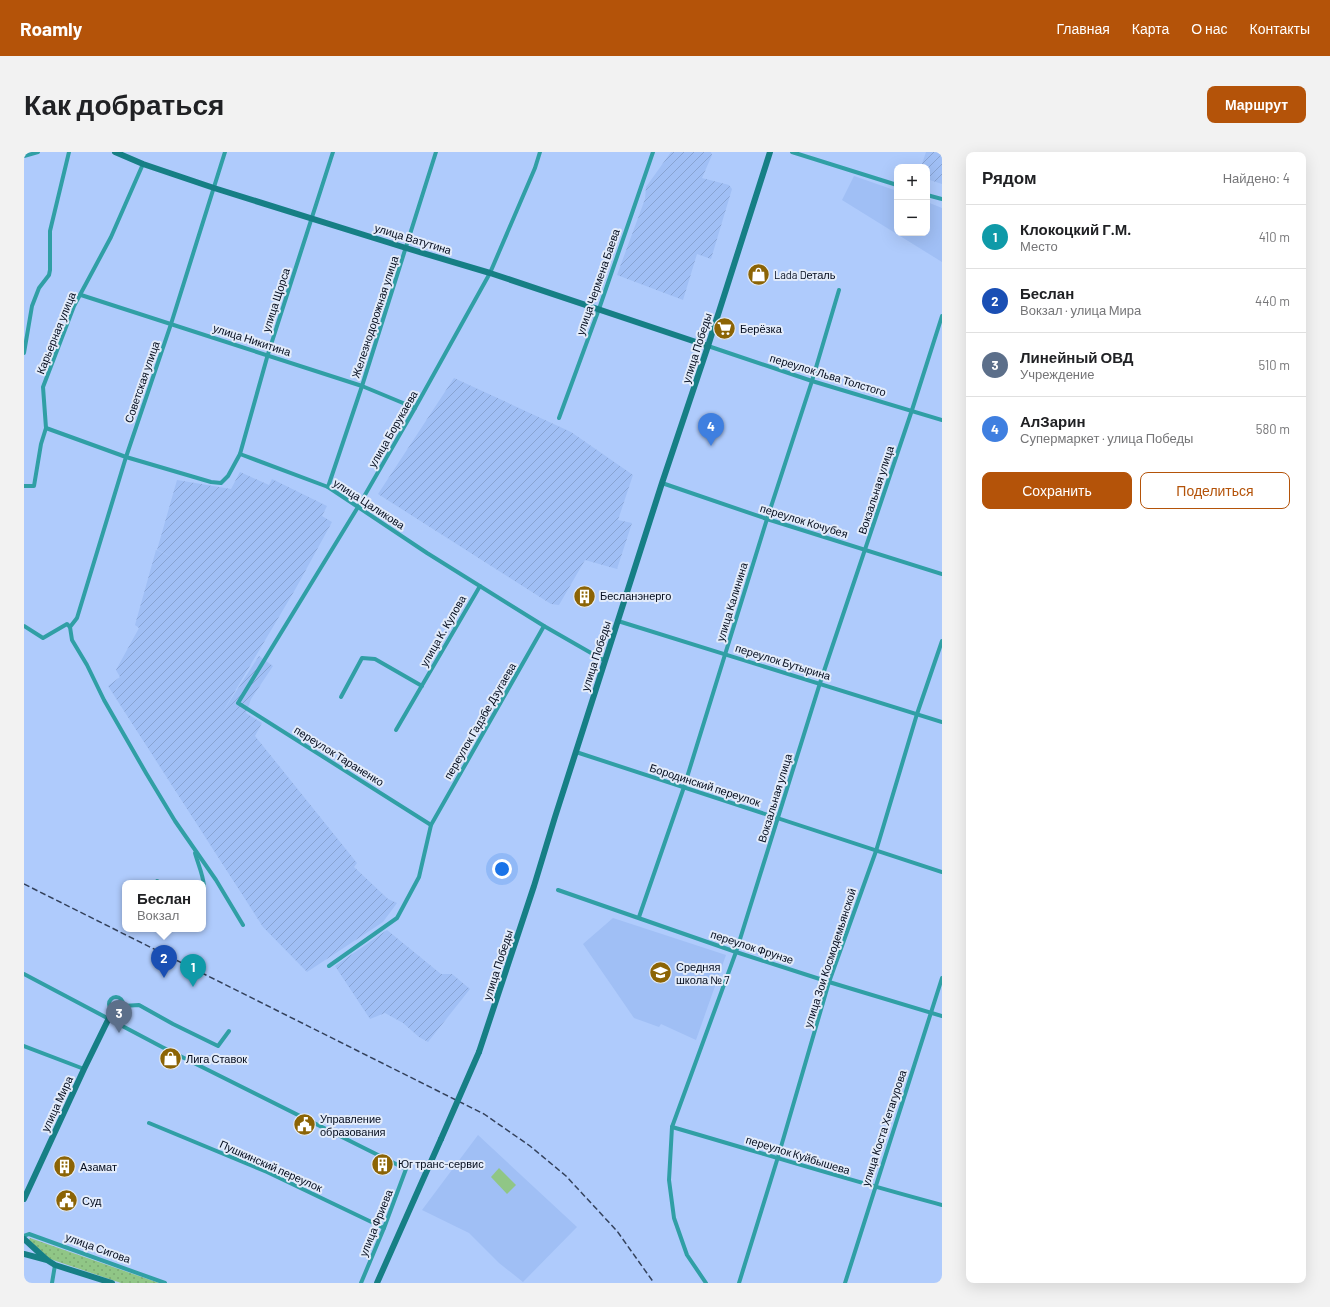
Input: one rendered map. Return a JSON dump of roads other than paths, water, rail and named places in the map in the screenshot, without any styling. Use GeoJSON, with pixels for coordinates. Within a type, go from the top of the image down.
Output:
{"type":"FeatureCollection","features":[{"type":"Feature","properties":{"kind":"main road","name":"улица Ватутина"},"geometry":{"type":"LineString","coordinates":[[114,152],[143,164],[214,188],[490,273],[599,308],[708,346]]}},
{"type":"Feature","properties":{"kind":"main road","name":"улица Победы"},"geometry":{"type":"LineString","coordinates":[[377,1283],[479,1052],[534,886],[554,817],[770,152]]}},
{"type":"Feature","properties":{"kind":"main road","name":"улица Мира"},"geometry":{"type":"LineString","coordinates":[[24,1199],[108,1018]]}},
{"type":"Feature","properties":{"kind":"main road"},"geometry":{"type":"LineString","coordinates":[[24,1239],[47,1260],[55,1265],[112,1283]]}},
{"type":"Feature","properties":{"kind":"main road"},"geometry":{"type":"LineString","coordinates":[[24,1254],[47,1260]]}},
{"type":"Feature","properties":{"kind":"street"},"geometry":{"type":"LineString","coordinates":[[24,156],[38,152]]}},
{"type":"Feature","properties":{"kind":"street"},"geometry":{"type":"LineString","coordinates":[[24,353],[32,306],[39,288],[49,275],[50,231],[69,152]]}},
{"type":"Feature","properties":{"kind":"street","name":"Советская улица"},"geometry":{"type":"LineString","coordinates":[[70,627],[78,618],[126,457],[171,324],[225,152]]}},
{"type":"Feature","properties":{"kind":"street","name":"улица Щорса"},"geometry":{"type":"LineString","coordinates":[[240,454],[268,354],[332,152]]}},
{"type":"Feature","properties":{"kind":"street","name":"Железнодорожная улица"},"geometry":{"type":"LineString","coordinates":[[328,487],[362,386],[436,152]]}},
{"type":"Feature","properties":{"kind":"street","name":"улица Борукаева"},"geometry":{"type":"LineString","coordinates":[[238,703],[358,507],[416,408],[490,273],[535,168],[540,152]]}},
{"type":"Feature","properties":{"kind":"street","name":"улица Чермена Баева"},"geometry":{"type":"LineString","coordinates":[[559,418],[653,152]]}},
{"type":"Feature","properties":{"kind":"street"},"geometry":{"type":"LineString","coordinates":[[792,152],[894,184]]}},
{"type":"Feature","properties":{"kind":"street","name":"Карьерная улица"},"geometry":{"type":"LineString","coordinates":[[24,486],[34,486],[41,444],[46,428],[43,387],[74,306],[111,237],[143,164]]}},
{"type":"Feature","properties":{"kind":"street"},"geometry":{"type":"LineString","coordinates":[[930,196],[942,199]]}},
{"type":"Feature","properties":{"kind":"street","name":"улица Калинина"},"geometry":{"type":"LineString","coordinates":[[639,917],[684,787],[767,519],[812,381],[839,290]]}},
{"type":"Feature","properties":{"kind":"street","name":"улица Никитина"},"geometry":{"type":"LineString","coordinates":[[81,295],[268,354],[362,386],[416,408]]}},
{"type":"Feature","properties":{"kind":"street","name":"Вокзальная улица"},"geometry":{"type":"LineString","coordinates":[[706,1283],[687,1255],[674,1218],[669,1180],[672,1127],[736,952],[820,683],[866,549],[942,316]]}},
{"type":"Feature","properties":{"kind":"street","name":"переулок Льва Толстого"},"geometry":{"type":"LineString","coordinates":[[708,346],[812,381],[942,420]]}},
{"type":"Feature","properties":{"kind":"street"},"geometry":{"type":"LineString","coordinates":[[46,428],[126,457],[211,482],[221,483],[228,476],[240,454]]}},
{"type":"Feature","properties":{"kind":"street","name":"улица Цаликова"},"geometry":{"type":"LineString","coordinates":[[240,454],[328,487],[480,586],[544,626],[605,661]]}},
{"type":"Feature","properties":{"kind":"street","name":"переулок Кочубея"},"geometry":{"type":"LineString","coordinates":[[662,484],[942,574]]}},
{"type":"Feature","properties":{"kind":"street","name":"улица К. Кулова"},"geometry":{"type":"LineString","coordinates":[[396,730],[480,586]]}},
{"type":"Feature","properties":{"kind":"street","name":"переулок Бутырина"},"geometry":{"type":"LineString","coordinates":[[618,621],[942,722]]}},
{"type":"Feature","properties":{"kind":"street"},"geometry":{"type":"LineString","coordinates":[[24,626],[43,638],[67,624],[70,627],[72,640],[87,665],[104,700],[175,821],[216,880],[243,925]]}},
{"type":"Feature","properties":{"kind":"street","name":"переулок Гадзбе Дзугаева"},"geometry":{"type":"LineString","coordinates":[[329,966],[397,918],[419,877],[431,825],[544,626]]}},
{"type":"Feature","properties":{"kind":"street","name":"улица Зои Космодемьянской"},"geometry":{"type":"LineString","coordinates":[[739,1283],[778,1157],[829,982],[876,851],[917,714],[942,641]]}},
{"type":"Feature","properties":{"kind":"street"},"geometry":{"type":"LineString","coordinates":[[341,697],[362,658],[375,659],[422,686]]}},
{"type":"Feature","properties":{"kind":"street","name":"переулок Тараненко"},"geometry":{"type":"LineString","coordinates":[[238,703],[431,825]]}},
{"type":"Feature","properties":{"kind":"street","name":"Бородинский переулок"},"geometry":{"type":"LineString","coordinates":[[576,752],[942,872]]}},
{"type":"Feature","properties":{"kind":"street"},"geometry":{"type":"LineString","coordinates":[[193,848],[203,880]]}},
{"type":"Feature","properties":{"kind":"street","name":"переулок Фрунзе"},"geometry":{"type":"LineString","coordinates":[[558,890],[736,952],[942,1016]]}},
{"type":"Feature","properties":{"kind":"street"},"geometry":{"type":"LineString","coordinates":[[24,974],[108,1018]]}},
{"type":"Feature","properties":{"kind":"street","name":"улица Коста Хетагурова"},"geometry":{"type":"LineString","coordinates":[[845,1283],[942,978]]}},
{"type":"Feature","properties":{"kind":"street"},"geometry":{"type":"LineString","coordinates":[[115,1011],[111,1008],[109,1002],[118,997],[123,1004],[139,1005],[173,1024],[218,1046],[229,1031]]}},
{"type":"Feature","properties":{"kind":"street"},"geometry":{"type":"LineString","coordinates":[[108,1018],[115,1011],[120,1010],[123,1004]]}},
{"type":"Feature","properties":{"kind":"street"},"geometry":{"type":"LineString","coordinates":[[108,1018],[111,1008]]}},
{"type":"Feature","properties":{"kind":"street","name":"улица Фриева"},"geometry":{"type":"LineString","coordinates":[[108,1018],[162,1047],[406,1169],[361,1283]]}},
{"type":"Feature","properties":{"kind":"street"},"geometry":{"type":"LineString","coordinates":[[24,1046],[84,1069]]}},
{"type":"Feature","properties":{"kind":"street","name":"Пушкинский переулок"},"geometry":{"type":"LineString","coordinates":[[149,1123],[267,1172],[384,1228]]}},
{"type":"Feature","properties":{"kind":"street","name":"переулок Куйбышева"},"geometry":{"type":"LineString","coordinates":[[672,1127],[778,1157],[875,1187],[942,1205]]}},
{"type":"Feature","properties":{"kind":"street","name":"улица Сигова"},"geometry":{"type":"LineString","coordinates":[[24,1236],[29,1234],[165,1283]]}},
{"type":"Feature","properties":{"kind":"street"},"geometry":{"type":"LineString","coordinates":[[52,1283],[55,1265]]}},
{"type":"Feature","properties":{"kind":"railway"},"geometry":{"type":"LineString","coordinates":[[24,884],[484,1114],[530,1146],[566,1176],[617,1231],[654,1283]]}},
{"type":"Feature","properties":{"kind":"place","name":"Lada Dеталь"},"geometry":{"type":"Point","coordinates":[758,275]}},
{"type":"Feature","properties":{"kind":"place","name":"Берёзка"},"geometry":{"type":"Point","coordinates":[725,329]}},
{"type":"Feature","properties":{"kind":"place","name":"АлЗарин"},"geometry":{"type":"Point","coordinates":[711,446]}},
{"type":"Feature","properties":{"kind":"place","name":"Бесланэнерго"},"geometry":{"type":"Point","coordinates":[585,596]}},
{"type":"Feature","properties":{"kind":"place","name":"Средняя школа № 7"},"geometry":{"type":"Point","coordinates":[661,973]}},
{"type":"Feature","properties":{"kind":"place","name":"Беслан"},"geometry":{"type":"Point","coordinates":[164,978]}},
{"type":"Feature","properties":{"kind":"place","name":"Клокоцкий Г.М."},"geometry":{"type":"Point","coordinates":[193,987]}},
{"type":"Feature","properties":{"kind":"place","name":"Линейный ОВД"},"geometry":{"type":"Point","coordinates":[119,1033]}},
{"type":"Feature","properties":{"kind":"place","name":"Лига Ставок"},"geometry":{"type":"Point","coordinates":[170,1059]}},
{"type":"Feature","properties":{"kind":"place","name":"Управление образования"},"geometry":{"type":"Point","coordinates":[304,1125]}},
{"type":"Feature","properties":{"kind":"place","name":"Юг транс-сервис"},"geometry":{"type":"Point","coordinates":[382,1164]}},
{"type":"Feature","properties":{"kind":"place","name":"Азамат"},"geometry":{"type":"Point","coordinates":[65,1167]}},
{"type":"Feature","properties":{"kind":"place","name":"Суд"},"geometry":{"type":"Point","coordinates":[67,1201]}}]}
